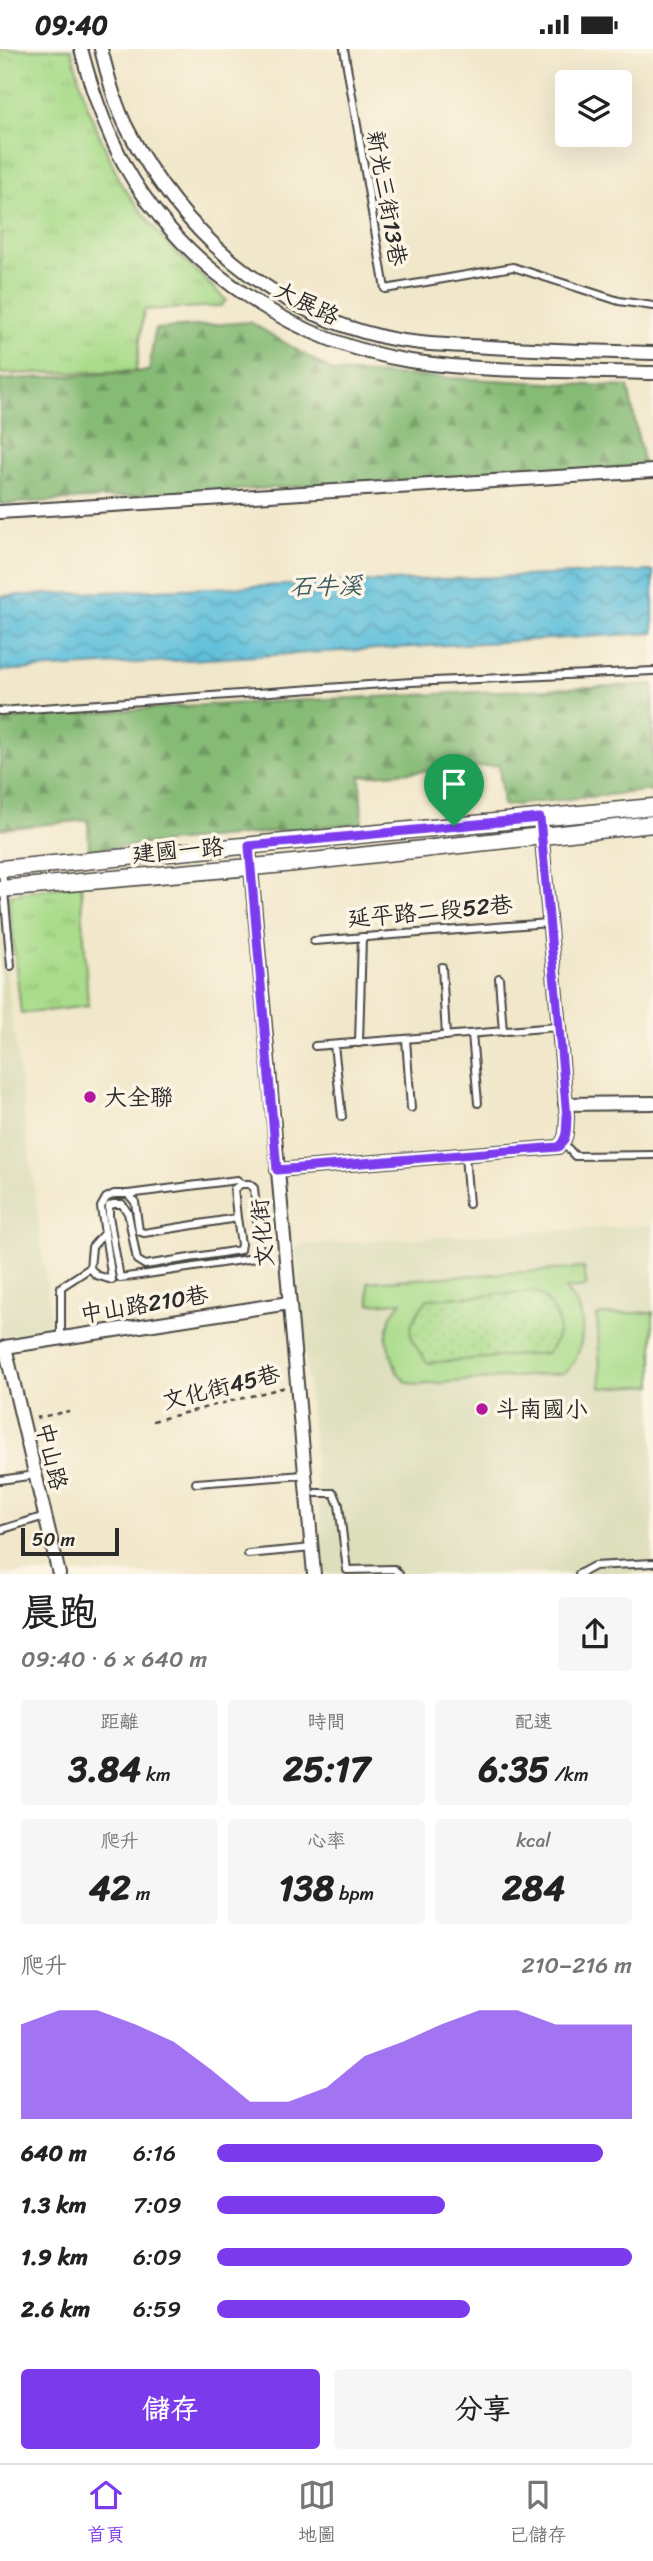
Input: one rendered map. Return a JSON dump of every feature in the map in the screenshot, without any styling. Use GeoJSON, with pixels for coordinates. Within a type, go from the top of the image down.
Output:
{"type":"FeatureCollection","features":[{"type":"Feature","properties":{"kind":"street","name":"大展路"},"geometry":{"type":"LineString","coordinates":[[81,49],[104,123],[134,181],[198,258],[249,297],[313,332],[347,345],[408,360],[460,366],[653,373]]}},
{"type":"Feature","properties":{"kind":"street","name":"大展路"},"geometry":{"type":"LineString","coordinates":[[102,49],[110,83],[127,128],[164,189],[213,246],[281,297],[338,324],[384,337],[548,351],[653,353]]}},
{"type":"Feature","properties":{"kind":"street"},"geometry":{"type":"LineString","coordinates":[[0,512],[653,471]]}},
{"type":"Feature","properties":{"kind":"street","name":"建國一路"},"geometry":{"type":"LineString","coordinates":[[1,869],[653,807]]}},
{"type":"Feature","properties":{"kind":"street"},"geometry":{"type":"LineString","coordinates":[[277,1170],[558,1147],[566,1139],[540,818]]}},
{"type":"Feature","properties":{"kind":"street","name":"建國一路"},"geometry":{"type":"LineString","coordinates":[[2,889],[653,824]]}},
{"type":"Feature","properties":{"kind":"street","name":"文化街"},"geometry":{"type":"LineString","coordinates":[[249,846],[314,1574]]}},
{"type":"Feature","properties":{"kind":"street"},"geometry":{"type":"LineString","coordinates":[[565,1104],[653,1103]]}},
{"type":"Feature","properties":{"kind":"street","name":"中山路210巷"},"geometry":{"type":"LineString","coordinates":[[2,1348],[289,1303]]}},
{"type":"Feature","properties":{"kind":"street","name":"中山路"},"geometry":{"type":"LineString","coordinates":[[2,1348],[59,1574]]}},
{"type":"Feature","properties":{"kind":"lane","name":"新光三街13巷"},"geometry":{"type":"LineString","coordinates":[[344,49],[385,289],[513,267],[619,301],[653,306]]}},
{"type":"Feature","properties":{"kind":"lane"},"geometry":{"type":"LineString","coordinates":[[0,711],[411,682],[653,671]]}},
{"type":"Feature","properties":{"kind":"lane"},"geometry":{"type":"LineString","coordinates":[[1,869],[11,966]]}},
{"type":"Feature","properties":{"kind":"lane","name":"延平路二段52巷"},"geometry":{"type":"LineString","coordinates":[[314,941],[550,923]]}},
{"type":"Feature","properties":{"kind":"lane"},"geometry":{"type":"LineString","coordinates":[[359,1043],[362,937]]}},
{"type":"Feature","properties":{"kind":"lane"},"geometry":{"type":"LineString","coordinates":[[442,967],[446,1036]]}},
{"type":"Feature","properties":{"kind":"lane"},"geometry":{"type":"LineString","coordinates":[[499,978],[502,1032]]}},
{"type":"Feature","properties":{"kind":"lane"},"geometry":{"type":"LineString","coordinates":[[316,1047],[557,1027]]}},
{"type":"Feature","properties":{"kind":"lane"},"geometry":{"type":"LineString","coordinates":[[472,1034],[478,1103]]}},
{"type":"Feature","properties":{"kind":"lane"},"geometry":{"type":"LineString","coordinates":[[406,1039],[411,1108]]}},
{"type":"Feature","properties":{"kind":"lane"},"geometry":{"type":"LineString","coordinates":[[334,1045],[342,1117]]}},
{"type":"Feature","properties":{"kind":"lane"},"geometry":{"type":"LineString","coordinates":[[563,1143],[575,1156],[653,1155]]}},
{"type":"Feature","properties":{"kind":"lane"},"geometry":{"type":"LineString","coordinates":[[465,1156],[469,1204]]}},
{"type":"Feature","properties":{"kind":"lane"},"geometry":{"type":"LineString","coordinates":[[105,1231],[92,1247],[90,1268],[96,1275],[112,1280],[105,1231],[101,1207],[106,1198],[114,1194],[237,1180],[241,1184]]}},
{"type":"Feature","properties":{"kind":"lane"},"geometry":{"type":"LineString","coordinates":[[241,1184],[249,1184],[254,1188],[260,1253],[255,1258],[120,1278],[109,1216],[109,1206],[113,1203],[122,1204],[128,1213],[136,1260],[145,1265],[240,1250],[237,1218],[234,1189],[241,1184]]}},
{"type":"Feature","properties":{"kind":"lane"},"geometry":{"type":"LineString","coordinates":[[128,1194],[135,1202],[139,1231],[144,1233],[237,1218]]}},
{"type":"Feature","properties":{"kind":"lane"},"geometry":{"type":"LineString","coordinates":[[61,1338],[61,1287],[90,1268]]}},
{"type":"Feature","properties":{"kind":"lane"},"geometry":{"type":"LineString","coordinates":[[0,1479],[35,1475]]}},
{"type":"Feature","properties":{"kind":"lane"},"geometry":{"type":"LineString","coordinates":[[196,1483],[304,1475]]}},
{"type":"Feature","properties":{"kind":"lane"},"geometry":{"type":"LineString","coordinates":[[316,1493],[334,1493],[339,1505],[347,1570],[394,1569],[399,1574]]}},
{"type":"Feature","properties":{"kind":"lane"},"geometry":{"type":"LineString","coordinates":[[0,1530],[45,1515]]}},
{"type":"Feature","properties":{"kind":"lane"},"geometry":{"type":"LineString","coordinates":[[248,1554],[312,1548]]}},
{"type":"Feature","properties":{"kind":"lane"},"geometry":{"type":"LineString","coordinates":[[579,1574],[594,1566],[653,1563]]}},
{"type":"Feature","properties":{"kind":"path","name":"文化街45巷"},"geometry":{"type":"LineString","coordinates":[[153,1421],[297,1384]]}},
{"type":"Feature","properties":{"kind":"path"},"geometry":{"type":"LineString","coordinates":[[22,1421],[69,1411]]}},
{"type":"Feature","properties":{"kind":"shaded area"},"geometry":{"type":"Polygon","coordinates":[[[0,923],[52,1329],[0,1336],[0,923]]]}},
{"type":"Feature","properties":{"kind":"shaded area","name":"斗南國小"},"geometry":{"type":"Polygon","coordinates":[[[653,1225],[653,1574],[325,1574],[296,1245],[653,1225]]]}},
{"type":"Feature","properties":{"kind":"green space"},"geometry":{"type":"Polygon","coordinates":[[[0,49],[71,49],[88,109],[121,184],[162,238],[226,300],[221,306],[144,310],[136,371],[0,374],[0,49]]]}},
{"type":"Feature","properties":{"kind":"green space"},"geometry":{"type":"Polygon","coordinates":[[[250,322],[334,372],[628,387],[644,466],[0,504],[0,380],[149,371],[155,329],[250,322]]]}},
{"type":"Feature","properties":{"kind":"green space"},"geometry":{"type":"Polygon","coordinates":[[[653,684],[653,790],[503,806],[499,765],[360,776],[362,823],[89,850],[88,820],[0,829],[0,720],[183,706],[653,684]]]}},
{"type":"Feature","properties":{"kind":"green space"},"geometry":{"type":"Polygon","coordinates":[[[81,884],[88,1006],[21,1014],[8,895],[81,884]]]}},
{"type":"Feature","properties":{"kind":"green space"},"geometry":{"type":"Polygon","coordinates":[[[584,1268],[587,1287],[565,1289],[580,1311],[582,1331],[579,1350],[564,1373],[417,1385],[406,1382],[397,1372],[386,1339],[391,1315],[402,1302],[370,1304],[368,1282],[584,1268]],[[536,1292],[428,1299],[415,1316],[412,1338],[428,1363],[547,1353],[557,1336],[558,1320],[544,1298],[536,1292]]]}},
{"type":"Feature","properties":{"kind":"green space"},"geometry":{"type":"Polygon","coordinates":[[[536,1292],[550,1305],[558,1320],[557,1336],[547,1353],[427,1363],[412,1338],[415,1316],[428,1299],[536,1292]]]}},
{"type":"Feature","properties":{"kind":"green space"},"geometry":{"type":"Polygon","coordinates":[[[653,1312],[653,1385],[601,1388],[597,1315],[653,1312]]]}},
{"type":"Feature","properties":{"kind":"water","name":"石牛溪"},"geometry":{"type":"Polygon","coordinates":[[[653,571],[653,633],[0,671],[0,596],[653,571]]]}},
{"type":"Feature","properties":{"kind":"place","name":"大全聯"},"geometry":{"type":"Point","coordinates":[90,1097]}},
{"type":"Feature","properties":{"kind":"place","name":"斗南國小"},"geometry":{"type":"Point","coordinates":[482,1409]}},
{"type":"Feature","properties":{"kind":"route"},"geometry":{"type":"LineString","coordinates":[[540,818],[567,1117],[566,1139],[558,1147],[277,1170],[249,846],[454,826],[540,818]]}}]}
